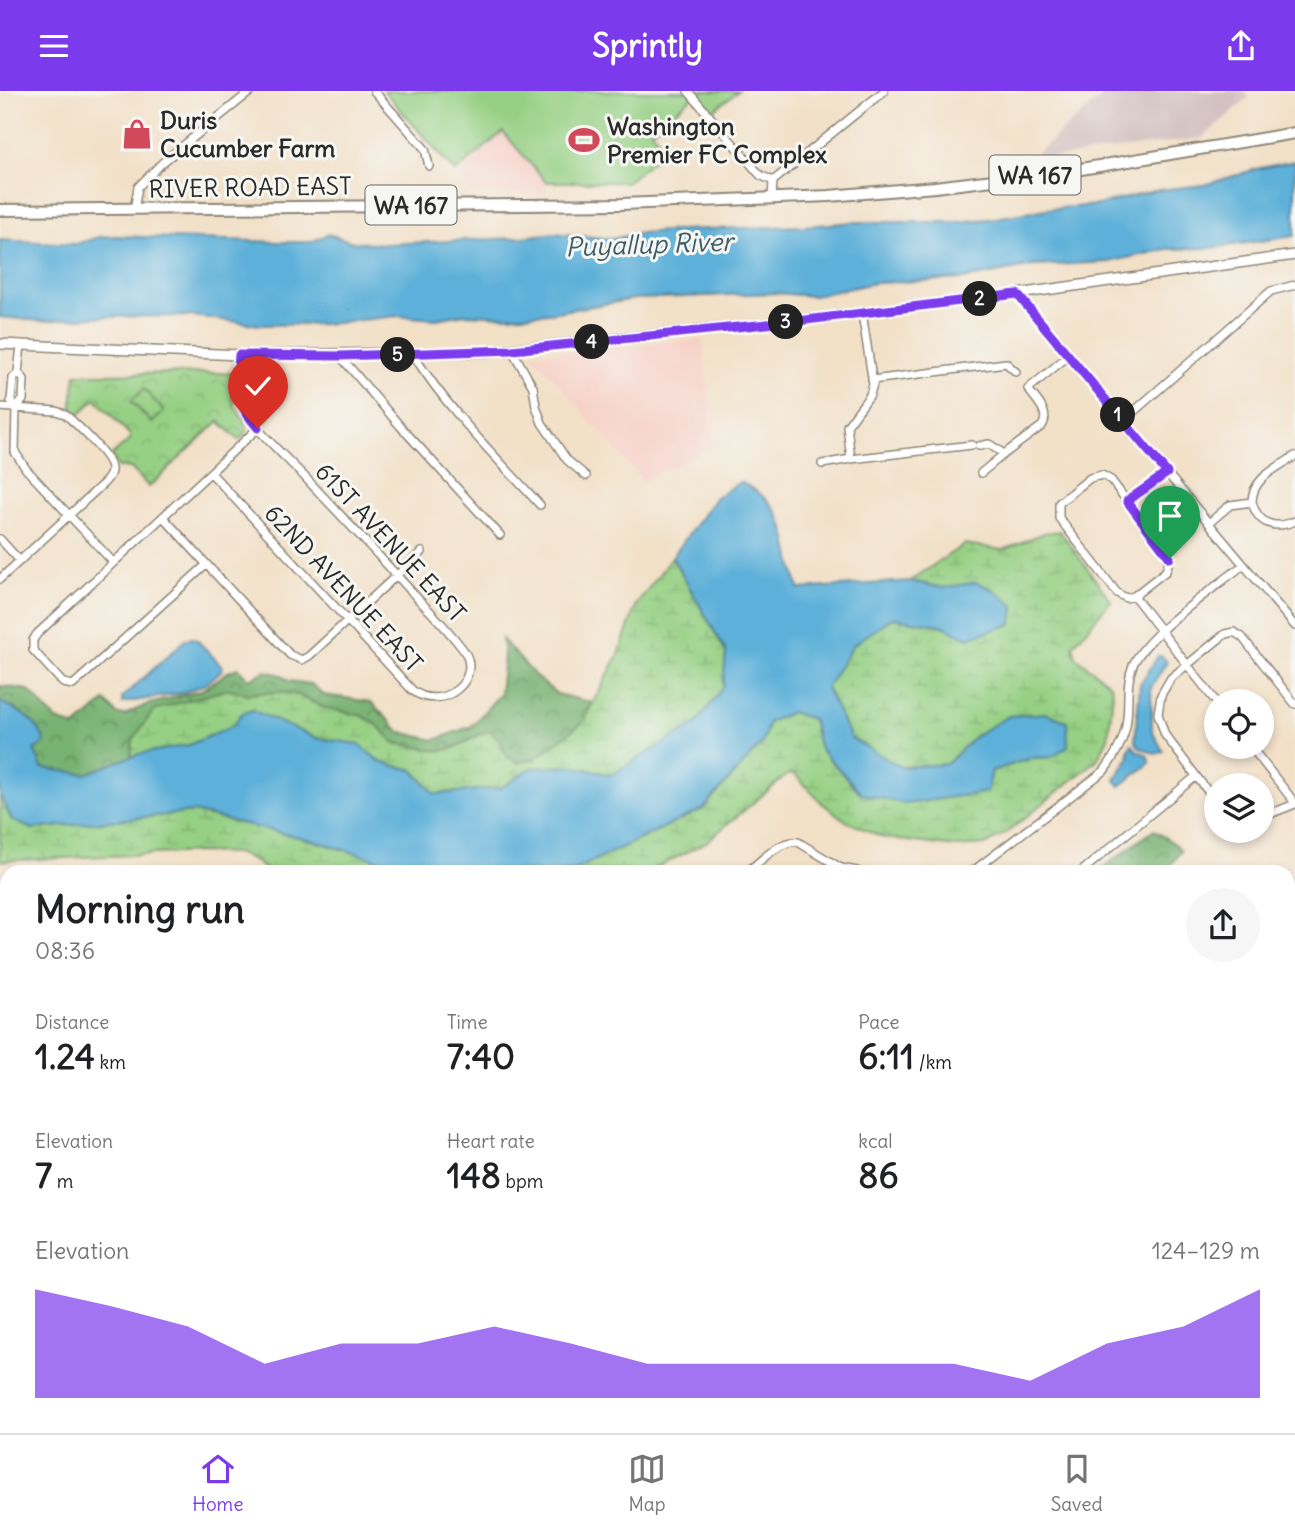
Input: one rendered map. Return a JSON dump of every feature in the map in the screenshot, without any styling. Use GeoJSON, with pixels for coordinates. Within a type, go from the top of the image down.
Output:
{"type":"FeatureCollection","features":[{"type":"Feature","properties":{"kind":"main road","name":"RIVER ROAD EAST"},"geometry":{"type":"LineString","coordinates":[[0,210],[621,204],[883,192],[1123,163],[1295,133]]}},
{"type":"Feature","properties":{"kind":"street"},"geometry":{"type":"LineString","coordinates":[[134,210],[138,187],[163,162],[251,91]]}},
{"type":"Feature","properties":{"kind":"street"},"geometry":{"type":"LineString","coordinates":[[374,91],[425,149],[429,166]]}},
{"type":"Feature","properties":{"kind":"street"},"geometry":{"type":"LineString","coordinates":[[688,91],[760,175],[774,181]]}},
{"type":"Feature","properties":{"kind":"street"},"geometry":{"type":"LineString","coordinates":[[772,198],[774,181],[884,91]]}},
{"type":"Feature","properties":{"kind":"street"},"geometry":{"type":"LineString","coordinates":[[0,344],[239,355],[340,356],[512,350],[862,313],[1295,255]]}},
{"type":"Feature","properties":{"kind":"street"},"geometry":{"type":"LineString","coordinates":[[1123,421],[1271,291],[1295,285]]}},
{"type":"Feature","properties":{"kind":"street"},"geometry":{"type":"LineString","coordinates":[[1017,294],[1295,626]]}},
{"type":"Feature","properties":{"kind":"street"},"geometry":{"type":"LineString","coordinates":[[851,459],[847,426],[870,395],[872,380],[862,313]]}},
{"type":"Feature","properties":{"kind":"street"},"geometry":{"type":"LineString","coordinates":[[21,345],[18,373],[24,379],[23,400],[16,408],[15,446],[18,456],[26,470],[113,562]]}},
{"type":"Feature","properties":{"kind":"street"},"geometry":{"type":"LineString","coordinates":[[512,350],[533,387],[542,423],[567,460],[586,476]]}},
{"type":"Feature","properties":{"kind":"street"},"geometry":{"type":"LineString","coordinates":[[413,354],[455,410],[540,505]]}},
{"type":"Feature","properties":{"kind":"street","name":"61ST AVENUE EAST"},"geometry":{"type":"LineString","coordinates":[[239,355],[241,407],[465,651],[468,669],[460,687]]}},
{"type":"Feature","properties":{"kind":"street"},"geometry":{"type":"LineString","coordinates":[[340,356],[500,535]]}},
{"type":"Feature","properties":{"kind":"street"},"geometry":{"type":"LineString","coordinates":[[1028,389],[1068,356]]}},
{"type":"Feature","properties":{"kind":"street"},"geometry":{"type":"LineString","coordinates":[[872,380],[1006,363],[1016,372]]}},
{"type":"Feature","properties":{"kind":"street"},"geometry":{"type":"LineString","coordinates":[[981,473],[1042,426],[1046,420],[1046,414],[1022,381]]}},
{"type":"Feature","properties":{"kind":"street"},"geometry":{"type":"LineString","coordinates":[[0,407],[65,414],[106,457],[111,467],[107,479],[0,579]]}},
{"type":"Feature","properties":{"kind":"street"},"geometry":{"type":"LineString","coordinates":[[206,565],[73,685],[63,683],[35,653],[33,640],[258,428]]}},
{"type":"Feature","properties":{"kind":"street"},"geometry":{"type":"LineString","coordinates":[[822,464],[989,444],[1004,454]]}},
{"type":"Feature","properties":{"kind":"street"},"geometry":{"type":"LineString","coordinates":[[1295,456],[1258,482],[1252,494],[1258,517],[1268,524],[1284,525],[1295,521]]}},
{"type":"Feature","properties":{"kind":"street","name":"62ND AVENUE EAST"},"geometry":{"type":"LineString","coordinates":[[211,473],[418,695],[437,699],[460,687]]}},
{"type":"Feature","properties":{"kind":"street"},"geometry":{"type":"LineString","coordinates":[[1127,501],[1167,473]]}},
{"type":"Feature","properties":{"kind":"street"},"geometry":{"type":"LineString","coordinates":[[1102,475],[1108,477],[1127,501],[1168,553],[1170,561],[1166,571],[1134,596],[1126,598],[1117,593],[1062,522],[1058,513],[1062,499],[1090,478],[1102,475]]}},
{"type":"Feature","properties":{"kind":"street"},"geometry":{"type":"LineString","coordinates":[[1209,523],[1230,505],[1252,502]]}},
{"type":"Feature","properties":{"kind":"street"},"geometry":{"type":"LineString","coordinates":[[163,517],[290,655],[298,660],[309,656],[422,552]]}},
{"type":"Feature","properties":{"kind":"street"},"geometry":{"type":"LineString","coordinates":[[0,539],[20,561]]}},
{"type":"Feature","properties":{"kind":"street"},"geometry":{"type":"LineString","coordinates":[[981,865],[1104,771],[1125,735],[1133,665],[1160,631],[1243,565]]}},
{"type":"Feature","properties":{"kind":"street"},"geometry":{"type":"LineString","coordinates":[[1134,596],[1206,689]]}},
{"type":"Feature","properties":{"kind":"street"},"geometry":{"type":"LineString","coordinates":[[1204,788],[1165,735],[1158,715],[1158,704],[1171,678],[1225,634],[1234,632],[1242,637],[1295,704]]}},
{"type":"Feature","properties":{"kind":"street"},"geometry":{"type":"LineString","coordinates":[[1260,759],[1295,804],[1274,812]]}},
{"type":"Feature","properties":{"kind":"street"},"geometry":{"type":"LineString","coordinates":[[1089,865],[1195,777]]}},
{"type":"Feature","properties":{"kind":"street"},"geometry":{"type":"LineString","coordinates":[[756,865],[780,847],[798,842],[832,865]]}},
{"type":"Feature","properties":{"kind":"shaded area"},"geometry":{"type":"Polygon","coordinates":[[[1108,91],[1243,91],[1249,97],[1202,138],[1028,161],[1108,91]]]}},
{"type":"Feature","properties":{"kind":"shaded area"},"geometry":{"type":"Polygon","coordinates":[[[503,132],[546,182],[546,193],[471,192],[455,172],[503,132]]]}},
{"type":"Feature","properties":{"kind":"shaded area"},"geometry":{"type":"Polygon","coordinates":[[[702,339],[714,446],[644,481],[532,354],[702,339]]]}},
{"type":"Feature","properties":{"kind":"green space","name":"Washington Premier FC Complex"},"geometry":{"type":"Polygon","coordinates":[[[384,91],[738,91],[711,112],[696,94],[651,131],[666,149],[627,182],[546,182],[503,132],[455,172],[384,91]]]}},
{"type":"Feature","properties":{"kind":"green space"},"geometry":{"type":"Polygon","coordinates":[[[232,373],[234,405],[247,426],[247,432],[239,440],[219,421],[149,487],[131,468],[118,467],[112,455],[130,440],[130,435],[97,400],[77,417],[71,412],[76,374],[232,373]]]}},
{"type":"Feature","properties":{"kind":"green space"},"geometry":{"type":"Polygon","coordinates":[[[144,389],[164,411],[152,423],[131,401],[144,389]]]}},
{"type":"Feature","properties":{"kind":"green space"},"geometry":{"type":"Polygon","coordinates":[[[1060,531],[1111,601],[1073,645],[1076,657],[1111,685],[1113,693],[1108,738],[1097,760],[1006,833],[985,845],[956,847],[884,838],[846,821],[822,803],[794,774],[787,775],[706,842],[662,865],[585,865],[703,809],[762,743],[769,722],[791,712],[812,719],[820,749],[861,794],[992,771],[1031,758],[1052,757],[1045,713],[1009,717],[976,735],[947,764],[901,767],[851,738],[826,688],[853,645],[892,618],[941,625],[968,638],[994,590],[976,582],[945,588],[910,581],[965,544],[1003,550],[1044,533],[1060,531]]]}},
{"type":"Feature","properties":{"kind":"green space"},"geometry":{"type":"Polygon","coordinates":[[[672,557],[726,652],[723,687],[695,725],[611,775],[573,766],[532,768],[501,788],[435,794],[413,770],[380,762],[359,744],[316,738],[252,711],[241,715],[235,725],[189,745],[131,757],[133,740],[154,710],[229,689],[246,694],[278,692],[298,695],[322,707],[362,716],[375,723],[395,743],[439,751],[454,748],[491,731],[507,757],[519,763],[536,758],[582,723],[619,654],[636,605],[672,557]]]}},
{"type":"Feature","properties":{"kind":"green space"},"geometry":{"type":"Polygon","coordinates":[[[502,639],[537,678],[557,694],[592,703],[582,723],[536,758],[519,763],[507,757],[499,740],[485,732],[454,748],[439,751],[395,743],[375,723],[362,716],[322,707],[298,695],[278,692],[246,694],[229,689],[154,710],[133,740],[131,757],[86,774],[42,769],[16,709],[0,702],[0,686],[28,690],[55,719],[75,727],[105,701],[118,715],[125,715],[146,705],[202,690],[238,668],[249,679],[266,671],[281,675],[289,681],[311,684],[324,695],[371,702],[400,732],[435,740],[472,726],[500,694],[504,656],[502,639]]]}},
{"type":"Feature","properties":{"kind":"green space"},"geometry":{"type":"Polygon","coordinates":[[[0,796],[12,820],[32,829],[193,812],[315,841],[395,865],[260,865],[236,853],[199,852],[0,861],[0,796]]]}},
{"type":"Feature","properties":{"kind":"green space"},"geometry":{"type":"Polygon","coordinates":[[[1154,830],[1181,851],[1170,865],[1106,865],[1154,830]]]}},
{"type":"Feature","properties":{"kind":"water","name":"Puyallup River"},"geometry":{"type":"Polygon","coordinates":[[[1295,161],[1295,236],[1212,248],[1167,249],[1109,262],[1033,266],[964,279],[874,283],[813,296],[774,293],[635,299],[550,313],[507,316],[465,314],[436,319],[397,316],[327,324],[260,325],[193,316],[92,317],[41,321],[0,317],[0,240],[76,244],[99,237],[116,236],[311,242],[328,234],[353,242],[385,244],[514,238],[554,233],[613,239],[640,233],[679,230],[854,222],[958,222],[1047,209],[1098,205],[1158,190],[1204,185],[1260,168],[1295,161]]]}},
{"type":"Feature","properties":{"kind":"water"},"geometry":{"type":"Polygon","coordinates":[[[740,482],[769,503],[778,514],[783,527],[799,589],[910,581],[945,588],[976,582],[994,590],[1014,606],[1012,624],[968,638],[941,625],[892,618],[853,645],[826,688],[851,738],[901,767],[947,764],[976,735],[1009,716],[1045,713],[1067,721],[1068,746],[1052,757],[1031,758],[992,771],[987,792],[906,804],[862,794],[820,749],[812,719],[791,712],[769,722],[762,743],[703,809],[585,865],[395,865],[315,841],[193,812],[32,829],[12,820],[0,796],[0,702],[21,713],[39,729],[45,743],[34,750],[42,768],[86,774],[138,754],[189,745],[234,725],[241,714],[252,710],[316,738],[359,744],[380,762],[413,770],[435,794],[501,788],[531,768],[573,766],[611,775],[695,725],[723,687],[726,651],[672,557],[716,497],[740,482]]]}},
{"type":"Feature","properties":{"kind":"water"},"geometry":{"type":"Polygon","coordinates":[[[185,640],[197,640],[223,667],[222,670],[206,684],[182,693],[122,703],[122,698],[185,640]]]}},
{"type":"Feature","properties":{"kind":"water"},"geometry":{"type":"Polygon","coordinates":[[[1158,656],[1162,656],[1167,662],[1151,687],[1152,731],[1163,751],[1156,754],[1139,747],[1135,740],[1140,684],[1158,656]]]}},
{"type":"Feature","properties":{"kind":"water"},"geometry":{"type":"Polygon","coordinates":[[[1132,744],[1136,750],[1147,755],[1150,763],[1120,786],[1115,780],[1129,757],[1132,744]]]}},
{"type":"Feature","properties":{"kind":"place","name":"Duris Cucumber Farm"},"geometry":{"type":"Point","coordinates":[137,134]}},
{"type":"Feature","properties":{"kind":"place","name":"Washington Premier FC Complex"},"geometry":{"type":"Point","coordinates":[584,140]}},
{"type":"Feature","properties":{"kind":"route"},"geometry":{"type":"LineString","coordinates":[[258,428],[241,407],[238,387],[239,355],[340,356],[512,350],[806,320],[1017,294],[1167,473],[1127,501],[1170,558]]}}]}
